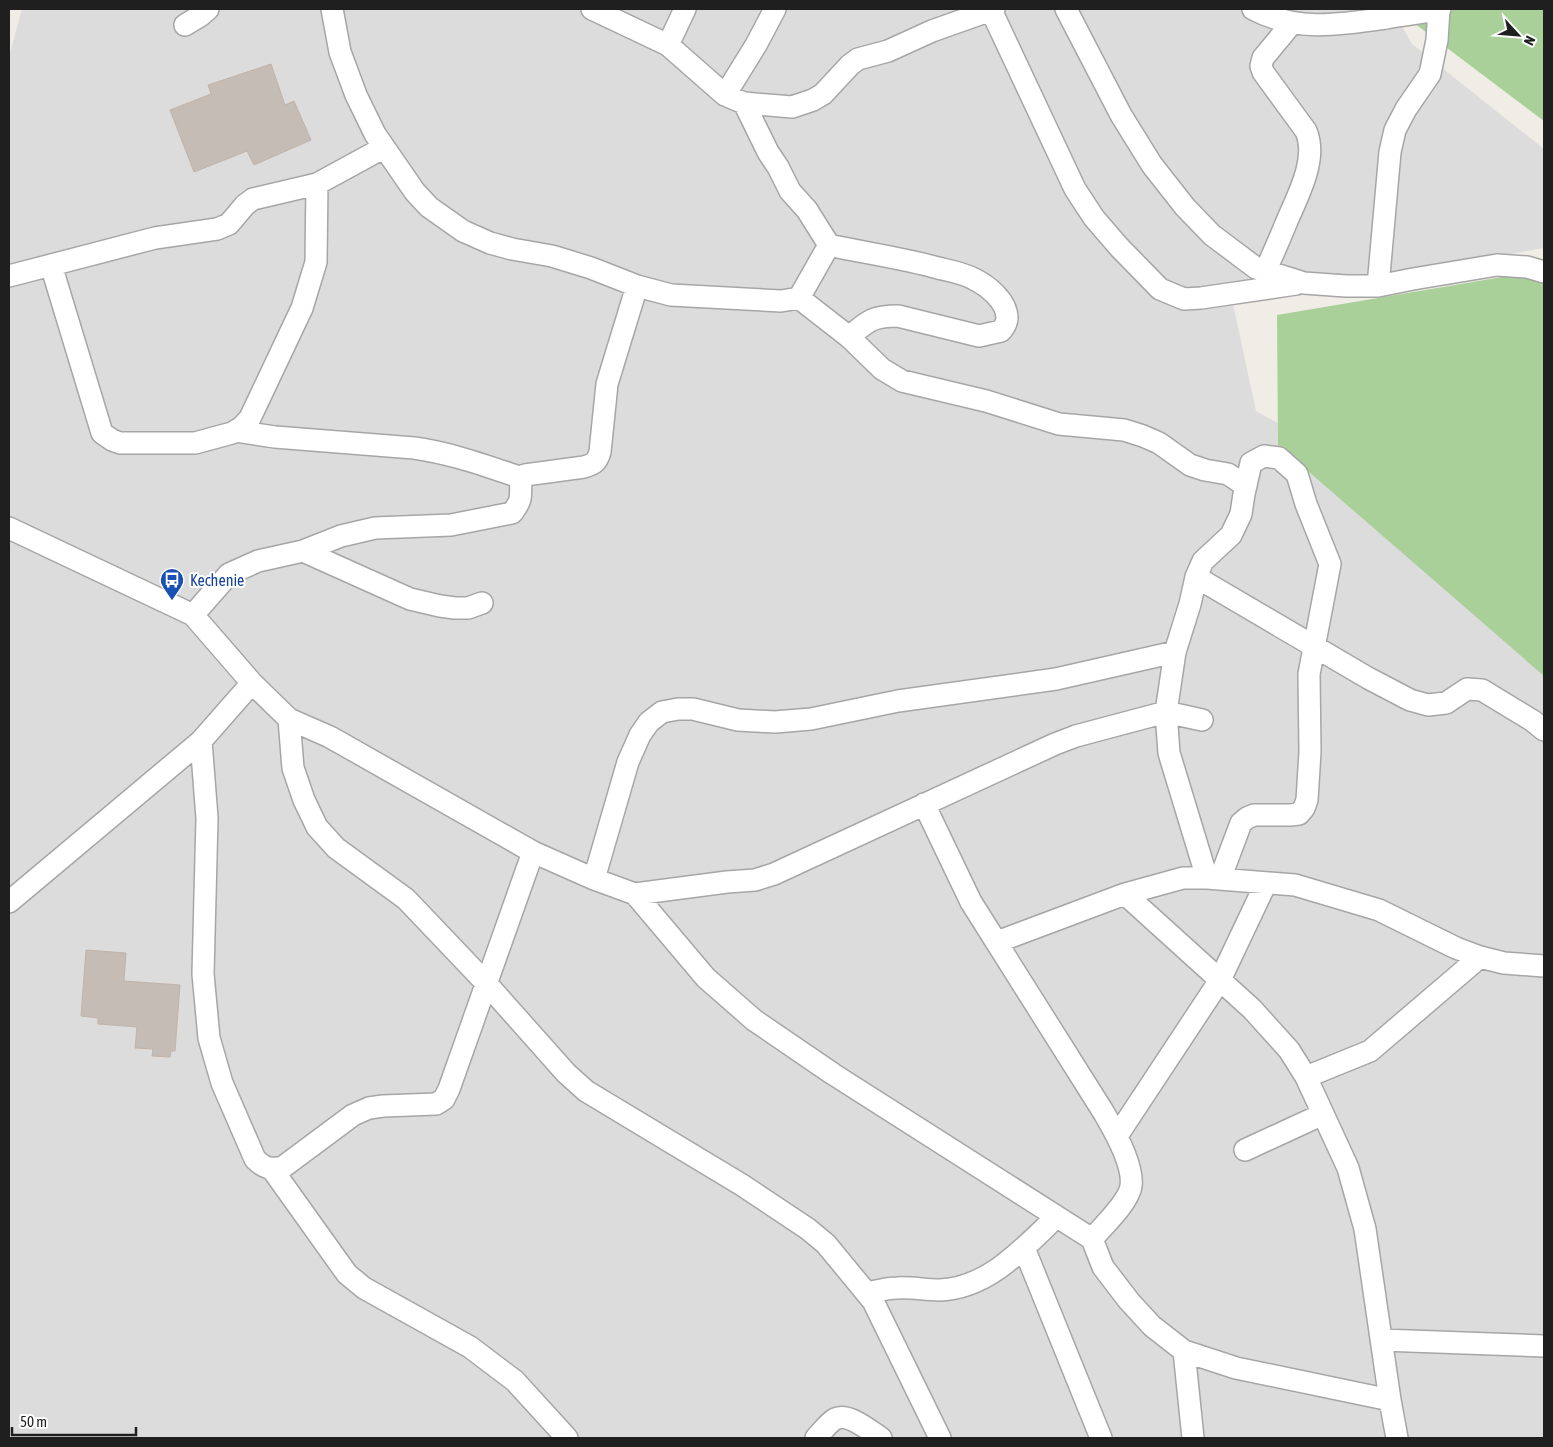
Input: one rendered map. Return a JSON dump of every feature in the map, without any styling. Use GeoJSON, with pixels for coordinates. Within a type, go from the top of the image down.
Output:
{"type":"FeatureCollection","features":[{"type":"Feature","properties":{"kind":"street"},"geometry":{"type":"LineString","coordinates":[[185,25],[208,9]]}},
{"type":"Feature","properties":{"kind":"street"},"geometry":{"type":"LineString","coordinates":[[332,9],[340,52],[356,96],[374,134],[414,192],[429,207],[463,231],[512,250],[552,256],[591,268],[637,286],[671,295],[781,301],[799,298],[849,337],[882,369],[902,381],[986,401],[1059,424],[1092,426],[1130,432],[1159,443],[1197,468],[1228,474],[1246,486]]}},
{"type":"Feature","properties":{"kind":"street"},"geometry":{"type":"LineString","coordinates":[[592,9],[668,45],[735,99],[778,167],[790,191],[807,210],[829,245],[959,273],[974,279],[998,296],[1006,310],[1006,324],[1001,332],[980,336],[898,316],[884,316],[871,319],[849,337]]}},
{"type":"Feature","properties":{"kind":"street"},"geometry":{"type":"LineString","coordinates":[[668,45],[685,9]]}},
{"type":"Feature","properties":{"kind":"street"},"geometry":{"type":"LineString","coordinates":[[735,99],[756,45],[776,9]]}},
{"type":"Feature","properties":{"kind":"street"},"geometry":{"type":"LineString","coordinates":[[735,99],[792,106],[813,100],[823,94],[858,59],[888,51],[932,31],[992,9],[1074,189],[1094,218],[1160,289],[1184,299],[1304,283]]}},
{"type":"Feature","properties":{"kind":"street"},"geometry":{"type":"LineString","coordinates":[[1066,9],[1121,114],[1152,165],[1185,207],[1212,235],[1256,268],[1304,283],[1346,286],[1378,286],[1497,266],[1526,267],[1544,272]]}},
{"type":"Feature","properties":{"kind":"street"},"geometry":{"type":"LineString","coordinates":[[1252,9],[1292,23],[1319,26],[1439,9],[1437,40],[1430,74],[1406,108],[1395,130],[1390,152],[1378,286]]}},
{"type":"Feature","properties":{"kind":"street"},"geometry":{"type":"LineString","coordinates":[[1265,272],[1305,180],[1311,149],[1310,140],[1306,132],[1263,72],[1261,66],[1263,58],[1292,23]]}},
{"type":"Feature","properties":{"kind":"street"},"geometry":{"type":"LineString","coordinates":[[9,276],[155,238],[217,229],[229,224],[245,205],[253,199],[317,184],[383,148]]}},
{"type":"Feature","properties":{"kind":"street"},"geometry":{"type":"LineString","coordinates":[[51,265],[102,433],[120,443],[194,443],[232,433],[242,427],[250,418],[308,292],[316,262],[317,184]]}},
{"type":"Feature","properties":{"kind":"street"},"geometry":{"type":"LineString","coordinates":[[799,298],[829,245]]}},
{"type":"Feature","properties":{"kind":"street"},"geometry":{"type":"LineString","coordinates":[[194,615],[229,574],[258,561],[303,551],[341,536],[375,528],[451,524],[512,513],[518,504],[522,478],[525,475],[594,464],[600,452],[607,384],[637,286]]}},
{"type":"Feature","properties":{"kind":"street"},"geometry":{"type":"LineString","coordinates":[[236,431],[275,437],[429,450],[457,456],[522,478]]}},
{"type":"Feature","properties":{"kind":"street"},"geometry":{"type":"LineString","coordinates":[[1264,456],[1279,458],[1297,474],[1306,504],[1330,564],[1309,674],[1310,752],[1307,800],[1299,814],[1254,815],[1247,818],[1242,823],[1213,879],[1169,753],[1166,712],[1175,652],[1202,562],[1231,535],[1241,514],[1251,463],[1264,456]]}},
{"type":"Feature","properties":{"kind":"street"},"geometry":{"type":"LineString","coordinates":[[9,528],[194,615],[252,683],[289,719],[330,737],[533,852],[594,879],[635,894],[755,880],[774,874],[1076,736],[1166,712],[1202,720]]}},
{"type":"Feature","properties":{"kind":"street"},"geometry":{"type":"LineString","coordinates":[[303,551],[410,599],[455,608],[468,608],[482,603]]}},
{"type":"Feature","properties":{"kind":"street"},"geometry":{"type":"LineString","coordinates":[[1196,577],[1368,678],[1410,700],[1428,705],[1446,703],[1467,689],[1482,690],[1533,721],[1544,730]]}},
{"type":"Feature","properties":{"kind":"street"},"geometry":{"type":"LineString","coordinates":[[594,879],[628,762],[640,735],[649,722],[662,712],[693,709],[738,720],[775,722],[811,719],[898,700],[1056,679],[1175,652]]}},
{"type":"Feature","properties":{"kind":"street"},"geometry":{"type":"LineString","coordinates":[[9,902],[201,741],[252,683]]}},
{"type":"Feature","properties":{"kind":"street"},"geometry":{"type":"LineString","coordinates":[[289,719],[293,768],[304,800],[317,827],[336,848],[406,899],[486,983],[566,1073],[586,1091],[742,1185],[808,1229],[826,1244],[870,1297],[940,1438]]}},
{"type":"Feature","properties":{"kind":"street"},"geometry":{"type":"LineString","coordinates":[[201,741],[207,818],[204,974],[209,1038],[222,1083],[254,1159],[262,1166],[272,1169],[283,1167],[353,1115],[369,1108],[436,1104],[444,1099],[533,852]]}},
{"type":"Feature","properties":{"kind":"street"},"geometry":{"type":"LineString","coordinates":[[924,804],[971,902],[1104,1113],[1117,1136],[1128,1163],[1131,1185],[1123,1202],[1092,1239]]}},
{"type":"Feature","properties":{"kind":"street"},"geometry":{"type":"LineString","coordinates":[[997,942],[1125,894],[1183,878],[1213,879],[1295,885],[1378,910],[1456,948],[1480,957],[1504,963],[1544,966]]}},
{"type":"Feature","properties":{"kind":"street"},"geometry":{"type":"LineString","coordinates":[[1117,1136],[1220,980],[1266,883]]}},
{"type":"Feature","properties":{"kind":"street"},"geometry":{"type":"LineString","coordinates":[[635,894],[706,978],[754,1020],[833,1074],[1092,1239],[1103,1267],[1129,1301],[1152,1326],[1184,1351],[1236,1368],[1390,1400]]}},
{"type":"Feature","properties":{"kind":"street"},"geometry":{"type":"LineString","coordinates":[[1125,894],[1252,1009],[1289,1050],[1306,1077],[1348,1168],[1365,1229],[1390,1400],[1398,1438]]}},
{"type":"Feature","properties":{"kind":"street"},"geometry":{"type":"LineString","coordinates":[[1306,1077],[1370,1050],[1480,957]]}},
{"type":"Feature","properties":{"kind":"street"},"geometry":{"type":"LineString","coordinates":[[1245,1150],[1323,1114]]}},
{"type":"Feature","properties":{"kind":"street"},"geometry":{"type":"LineString","coordinates":[[272,1169],[347,1274],[364,1288],[470,1347],[515,1382],[567,1438]]}},
{"type":"Feature","properties":{"kind":"street"},"geometry":{"type":"LineString","coordinates":[[870,1297],[898,1288],[940,1290],[958,1288],[976,1281],[1002,1266],[1056,1217]]}},
{"type":"Feature","properties":{"kind":"street"},"geometry":{"type":"LineString","coordinates":[[1024,1248],[1101,1438]]}},
{"type":"Feature","properties":{"kind":"street"},"geometry":{"type":"LineString","coordinates":[[1382,1340],[1544,1346]]}},
{"type":"Feature","properties":{"kind":"street"},"geometry":{"type":"LineString","coordinates":[[1184,1351],[1193,1438]]}},
{"type":"Feature","properties":{"kind":"street"},"geometry":{"type":"LineString","coordinates":[[816,1438],[834,1419],[841,1416],[849,1418],[880,1438]]}},
{"type":"Feature","properties":{"kind":"shaded area"},"geometry":{"type":"Polygon","coordinates":[[[22,9],[1392,9],[1412,44],[1544,149],[1544,248],[1233,304],[1256,411],[1544,572],[1544,1438],[9,1438],[9,56],[22,9]]]}},
{"type":"Feature","properties":{"kind":"green space"},"geometry":{"type":"Polygon","coordinates":[[[1411,9],[1544,9],[1544,121],[1414,23],[1411,9]]]}},
{"type":"Feature","properties":{"kind":"green space"},"geometry":{"type":"Polygon","coordinates":[[[1544,270],[1544,676],[1278,445],[1277,315],[1544,270]]]}},
{"type":"Feature","properties":{"kind":"building"},"geometry":{"type":"Polygon","coordinates":[[[271,64],[285,105],[294,101],[311,140],[254,165],[247,151],[194,172],[170,110],[211,94],[208,85],[271,64]]]}},
{"type":"Feature","properties":{"kind":"building"},"geometry":{"type":"Polygon","coordinates":[[[86,950],[126,953],[124,981],[180,985],[175,1051],[171,1051],[170,1057],[152,1056],[153,1049],[135,1048],[137,1027],[98,1024],[98,1018],[81,1016],[86,950]]]}},
{"type":"Feature","properties":{"kind":"place","name":"Kechenie"},"geometry":{"type":"Point","coordinates":[172,601]}}]}
